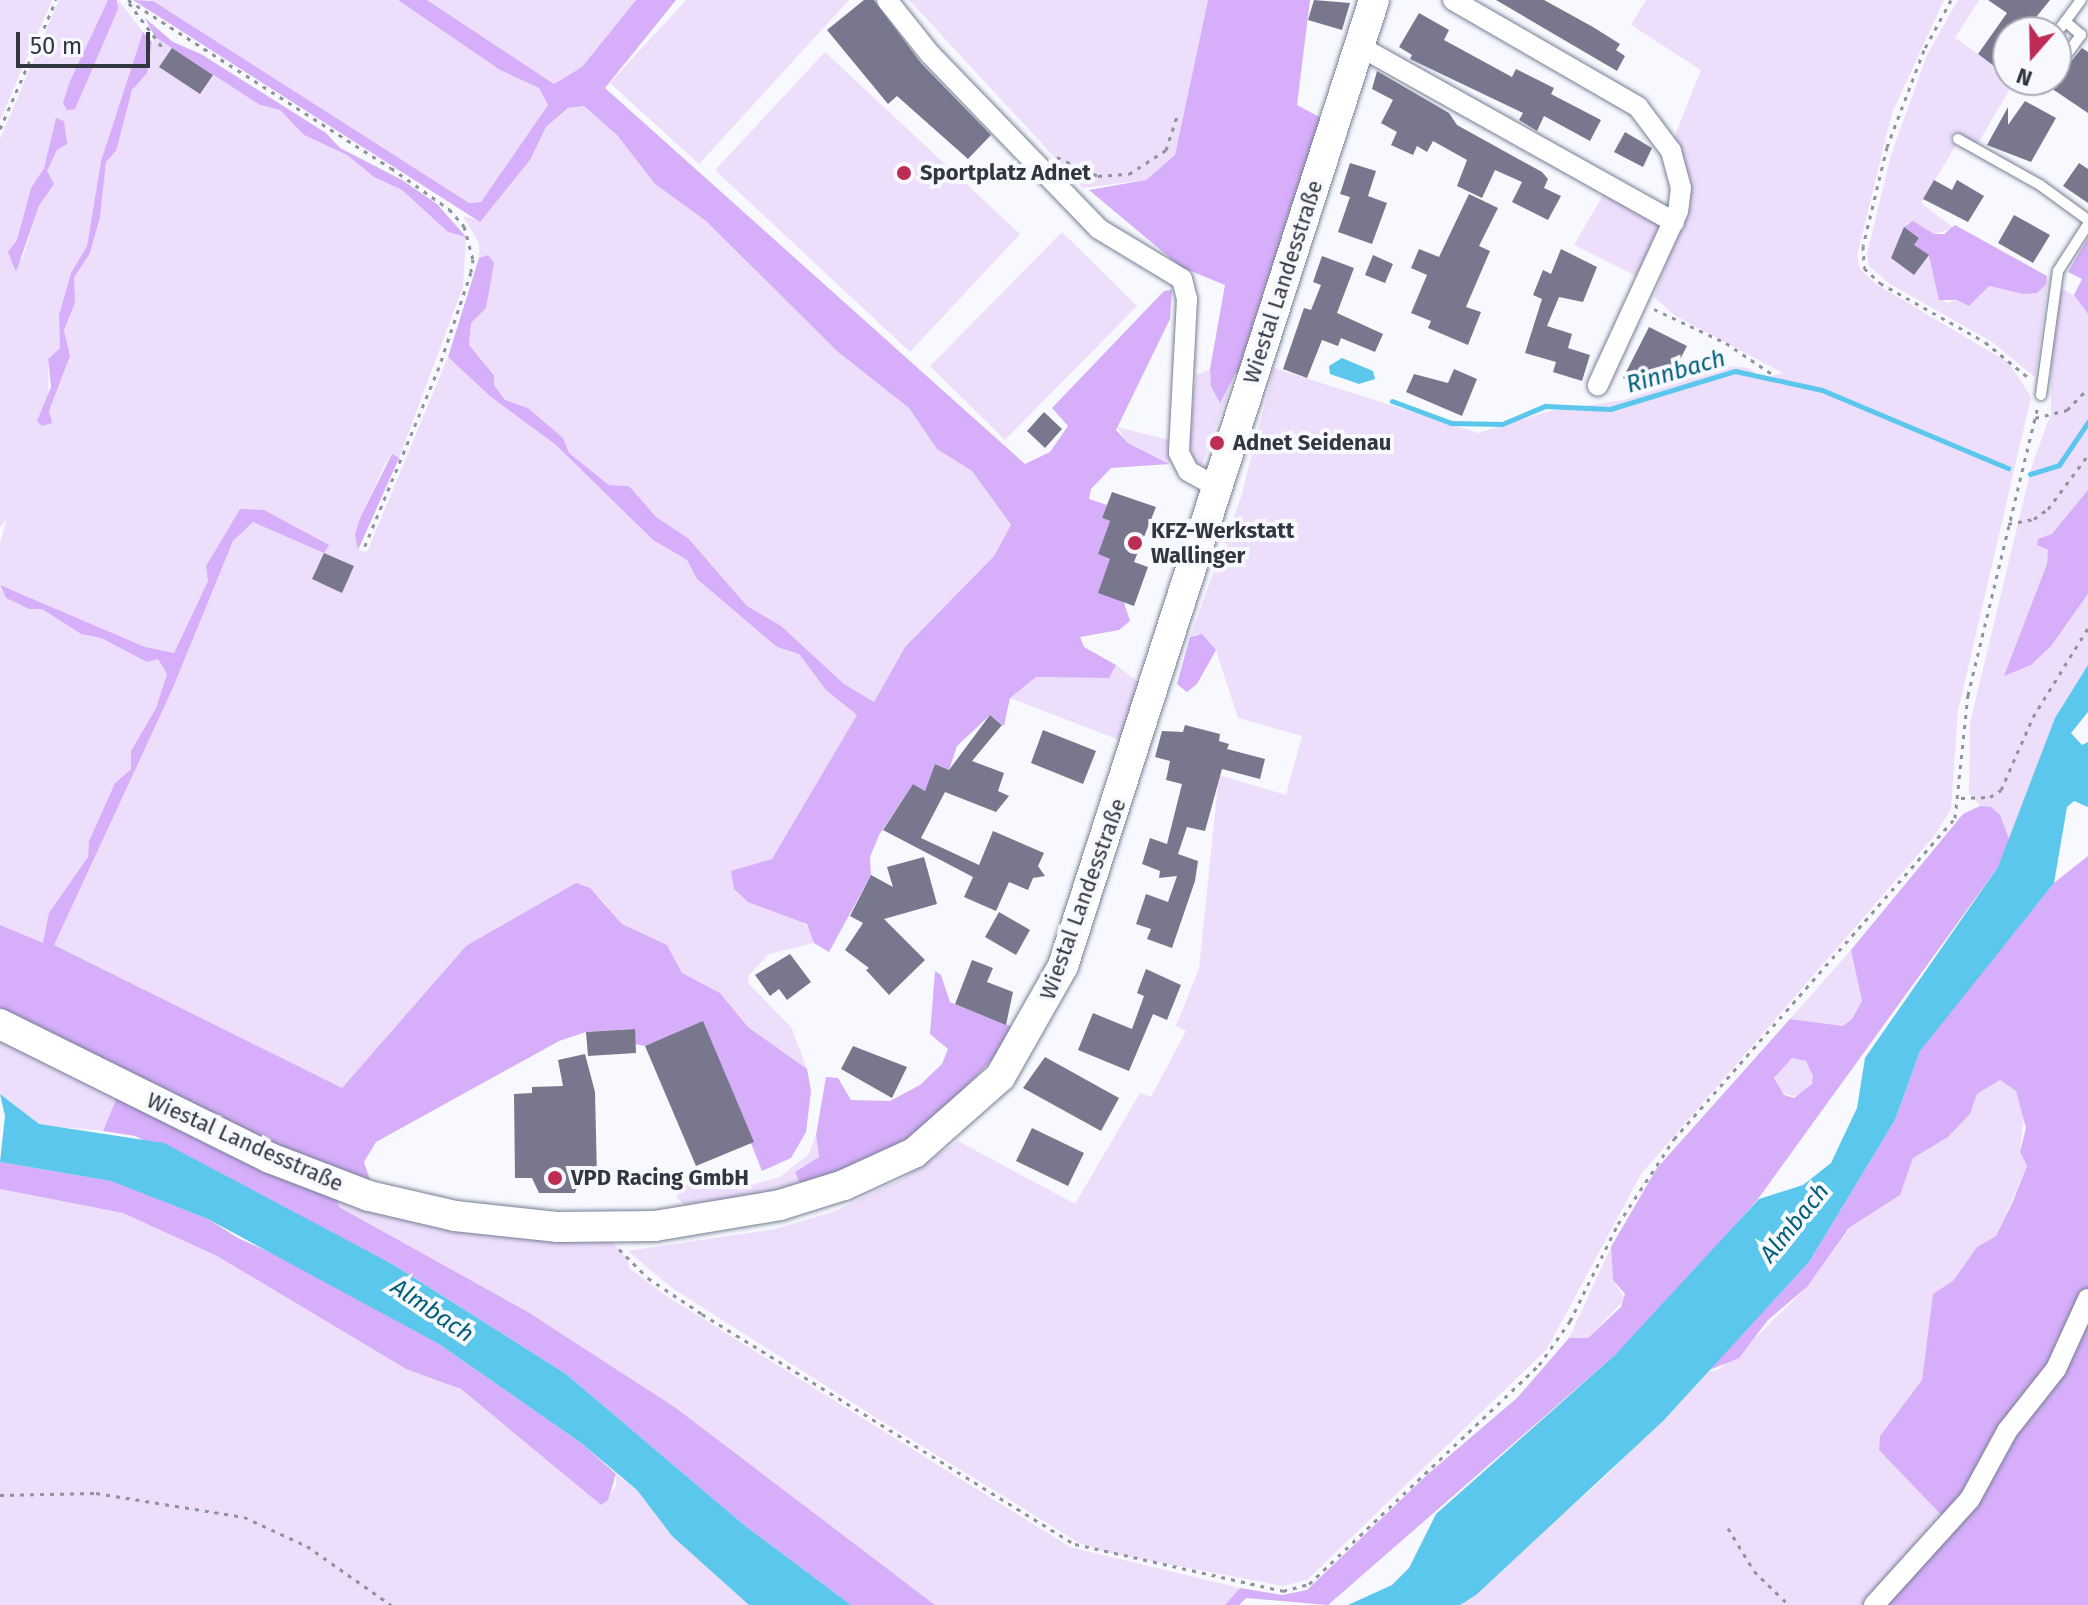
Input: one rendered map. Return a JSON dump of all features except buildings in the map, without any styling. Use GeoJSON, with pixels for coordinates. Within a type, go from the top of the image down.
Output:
{"type":"FeatureCollection","features":[{"type":"Feature","properties":{"kind":"main road","name":"Wiestal Landesstraße"},"geometry":{"type":"LineString","coordinates":[[0,1024],[270,1158],[369,1196],[455,1216],[558,1227],[655,1226],[780,1205],[856,1180],[914,1153],[1000,1077],[1049,998],[1117,813],[1217,487],[1374,0]]}},
{"type":"Feature","properties":{"kind":"street"},"geometry":{"type":"LineString","coordinates":[[887,0],[1031,162],[1099,229],[1182,279],[1187,299],[1179,453],[1188,471],[1217,487]]}},
{"type":"Feature","properties":{"kind":"street"},"geometry":{"type":"LineString","coordinates":[[1453,0],[1648,116],[1671,151],[1680,177],[1674,222],[1640,302],[1598,385]]}},
{"type":"Feature","properties":{"kind":"street"},"geometry":{"type":"LineString","coordinates":[[1359,46],[1674,222]]}},
{"type":"Feature","properties":{"kind":"street"},"geometry":{"type":"LineString","coordinates":[[1874,1605],[1970,1499],[2007,1431],[2056,1369],[2088,1299]]}},
{"type":"Feature","properties":{"kind":"lane"},"geometry":{"type":"LineString","coordinates":[[2069,16],[2081,0]]}},
{"type":"Feature","properties":{"kind":"lane"},"geometry":{"type":"LineString","coordinates":[[2072,27],[2081,35],[2072,47]]}},
{"type":"Feature","properties":{"kind":"lane"},"geometry":{"type":"LineString","coordinates":[[1958,139],[2040,185],[2088,222],[2058,271],[2041,395]]}},
{"type":"Feature","properties":{"kind":"path"},"geometry":{"type":"LineString","coordinates":[[0,129],[56,0]]}},
{"type":"Feature","properties":{"kind":"path"},"geometry":{"type":"LineString","coordinates":[[127,0],[165,51]]}},
{"type":"Feature","properties":{"kind":"path"},"geometry":{"type":"LineString","coordinates":[[127,0],[391,168],[449,209],[464,226],[471,272],[439,367],[365,546]]}},
{"type":"Feature","properties":{"kind":"path"},"geometry":{"type":"LineString","coordinates":[[629,1243],[614,1244],[648,1278],[1075,1544],[1283,1591],[1301,1588],[1539,1365],[1570,1321],[1647,1174],[1950,826],[1961,798],[1968,695],[2041,395],[2008,357],[1880,283],[1864,268],[1863,246],[1887,147],[1924,50],[1951,0]]}},
{"type":"Feature","properties":{"kind":"path"},"geometry":{"type":"LineString","coordinates":[[1031,162],[1053,156],[1098,176],[1129,174],[1166,150],[1177,117]]}},
{"type":"Feature","properties":{"kind":"path"},"geometry":{"type":"LineString","coordinates":[[1640,302],[1726,343],[1772,374]]}},
{"type":"Feature","properties":{"kind":"path"},"geometry":{"type":"LineString","coordinates":[[2035,418],[2067,410],[2088,388]]}},
{"type":"Feature","properties":{"kind":"path"},"geometry":{"type":"LineString","coordinates":[[2008,524],[2034,519],[2048,509],[2088,455]]}},
{"type":"Feature","properties":{"kind":"path"},"geometry":{"type":"LineString","coordinates":[[1961,798],[1990,797],[2001,790],[2033,717],[2088,628]]}},
{"type":"Feature","properties":{"kind":"path"},"geometry":{"type":"LineString","coordinates":[[0,1495],[96,1493],[244,1517],[307,1546],[391,1605]]}},
{"type":"Feature","properties":{"kind":"path"},"geometry":{"type":"LineString","coordinates":[[1728,1528],[1754,1571],[1789,1605]]}},
{"type":"Feature","properties":{"kind":"shaded area"},"geometry":{"type":"Polygon","coordinates":[[[0,0],[52,0],[0,120],[0,0]]]}},
{"type":"Feature","properties":{"kind":"shaded area"},"geometry":{"type":"Polygon","coordinates":[[[59,0],[108,0],[70,81],[75,109],[119,1],[143,32],[101,161],[87,246],[71,273],[59,315],[60,348],[48,359],[49,411],[70,356],[64,330],[75,303],[74,278],[90,253],[100,217],[106,162],[116,151],[124,111],[155,37],[260,105],[280,110],[304,135],[347,155],[374,177],[402,190],[448,232],[466,237],[463,287],[399,458],[392,454],[385,464],[361,516],[358,550],[367,552],[448,357],[491,397],[556,445],[653,540],[687,560],[697,579],[777,647],[799,654],[826,690],[858,715],[772,859],[747,866],[734,889],[748,902],[799,920],[811,929],[814,943],[769,954],[748,976],[749,984],[791,1027],[807,1069],[748,1027],[720,993],[682,973],[667,945],[622,924],[598,896],[466,946],[342,1088],[53,945],[172,690],[233,541],[253,522],[324,552],[310,538],[240,509],[206,566],[208,581],[174,653],[145,647],[0,585],[0,543],[7,519],[0,527],[0,139],[59,0]],[[56,118],[44,168],[31,188],[17,240],[9,252],[22,260],[39,206],[54,184],[47,172],[64,121],[56,118]],[[324,553],[313,579],[342,592],[354,566],[324,553]]]}},
{"type":"Feature","properties":{"kind":"shaded area"},"geometry":{"type":"Polygon","coordinates":[[[108,0],[117,0],[118,9],[75,109],[67,110],[63,103],[70,81],[108,0]]]}},
{"type":"Feature","properties":{"kind":"shaded area"},"geometry":{"type":"Polygon","coordinates":[[[133,0],[153,1],[469,203],[481,202],[548,105],[539,88],[500,70],[398,0],[427,0],[554,84],[582,67],[636,0],[676,0],[605,88],[1025,464],[1050,452],[1068,426],[1052,408],[1164,291],[1172,290],[1170,319],[1116,430],[1128,443],[1169,464],[1111,468],[1091,489],[1089,499],[1107,505],[1102,518],[1110,521],[1098,554],[1110,559],[1130,621],[1119,630],[1080,637],[1084,647],[1116,665],[1109,678],[1036,677],[1010,698],[1004,726],[990,715],[957,746],[949,770],[935,764],[925,791],[913,784],[879,835],[870,857],[871,875],[829,952],[814,943],[807,924],[748,902],[734,889],[731,871],[772,859],[857,715],[826,690],[799,654],[777,647],[697,579],[687,560],[653,540],[556,445],[491,397],[448,357],[479,258],[488,255],[494,263],[486,308],[471,323],[469,345],[494,375],[494,385],[505,400],[528,408],[563,438],[569,453],[609,485],[629,486],[656,517],[688,538],[747,606],[781,626],[844,684],[874,702],[905,647],[994,556],[1011,525],[972,471],[937,449],[909,408],[838,352],[706,221],[655,184],[617,135],[584,106],[568,108],[546,127],[530,160],[480,222],[133,0]]]}},
{"type":"Feature","properties":{"kind":"shaded area"},"geometry":{"type":"Polygon","coordinates":[[[150,0],[398,0],[500,70],[539,88],[548,105],[481,202],[468,203],[150,0]]]}},
{"type":"Feature","properties":{"kind":"shaded area"},"geometry":{"type":"Polygon","coordinates":[[[427,0],[636,0],[582,67],[554,84],[427,0]]]}},
{"type":"Feature","properties":{"kind":"shaded area"},"geometry":{"type":"Polygon","coordinates":[[[686,0],[849,0],[699,164],[610,83],[686,0]]]}},
{"type":"Feature","properties":{"kind":"shaded area"},"geometry":{"type":"Polygon","coordinates":[[[909,0],[1208,0],[1175,155],[1146,180],[1083,188],[909,0]]]}},
{"type":"Feature","properties":{"kind":"shaded area"},"geometry":{"type":"Polygon","coordinates":[[[1208,0],[1310,0],[1297,105],[1325,120],[1244,371],[1235,374],[1220,403],[1211,386],[1210,369],[1225,285],[1181,267],[1089,190],[1146,180],[1175,155],[1208,0]]]}},
{"type":"Feature","properties":{"kind":"shaded area"},"geometry":{"type":"Polygon","coordinates":[[[1646,0],[1944,0],[1892,113],[1857,256],[1860,269],[1876,284],[2009,363],[2031,397],[1958,711],[1951,809],[1935,835],[1641,1174],[1547,1349],[1307,1580],[1283,1586],[1105,1552],[1079,1543],[672,1288],[628,1251],[775,1229],[833,1212],[903,1178],[958,1141],[1075,1204],[1140,1093],[1151,1097],[1186,1031],[1176,1026],[1199,969],[1219,775],[1286,795],[1302,736],[1238,718],[1216,650],[1197,634],[1190,637],[1241,497],[1274,368],[1478,433],[1550,411],[1624,400],[1725,366],[1749,368],[1762,378],[1783,373],[1674,315],[1654,297],[1690,198],[1691,181],[1674,138],[1701,70],[1631,25],[1646,0]]]}},
{"type":"Feature","properties":{"kind":"shaded area"},"geometry":{"type":"Polygon","coordinates":[[[1958,0],[1979,0],[1955,38],[1992,64],[1992,96],[2006,96],[1977,145],[1954,133],[1950,141],[1956,145],[1921,203],[1954,228],[1934,234],[1907,223],[1891,258],[1914,275],[1929,255],[1946,303],[1957,300],[1969,306],[1989,286],[2023,294],[2048,279],[2035,377],[1992,342],[1890,284],[1869,266],[1867,254],[1891,155],[1927,55],[1958,0]]]}},
{"type":"Feature","properties":{"kind":"shaded area"},"geometry":{"type":"Polygon","coordinates":[[[145,18],[173,42],[201,54],[326,133],[340,148],[402,180],[437,204],[466,237],[448,232],[402,190],[374,177],[347,155],[304,135],[280,110],[260,105],[155,37],[145,18]]]}},
{"type":"Feature","properties":{"kind":"shaded area"},"geometry":{"type":"Polygon","coordinates":[[[143,32],[152,42],[147,73],[132,90],[116,151],[106,162],[100,217],[90,253],[74,278],[75,303],[64,330],[70,356],[49,411],[52,423],[42,426],[37,421],[51,387],[48,359],[60,348],[59,315],[71,273],[87,246],[101,161],[143,32]]]}},
{"type":"Feature","properties":{"kind":"shaded area"},"geometry":{"type":"Polygon","coordinates":[[[825,52],[1020,234],[910,352],[715,170],[825,52]]]}},
{"type":"Feature","properties":{"kind":"shaded area"},"geometry":{"type":"Polygon","coordinates":[[[584,106],[617,135],[655,184],[706,221],[838,352],[909,408],[937,449],[972,471],[1011,526],[994,556],[905,647],[874,702],[844,684],[781,626],[747,606],[688,538],[654,516],[629,486],[609,485],[569,453],[563,438],[528,408],[505,400],[494,385],[494,374],[469,345],[471,323],[486,308],[488,255],[479,258],[479,243],[463,216],[480,221],[530,160],[546,127],[569,108],[584,106]]]}},
{"type":"Feature","properties":{"kind":"shaded area"},"geometry":{"type":"Polygon","coordinates":[[[56,118],[64,121],[67,144],[57,150],[47,171],[54,184],[39,206],[16,272],[8,252],[17,240],[31,188],[44,168],[56,118]]]}},
{"type":"Feature","properties":{"kind":"shaded area"},"geometry":{"type":"Polygon","coordinates":[[[1606,190],[1663,223],[1640,278],[1574,245],[1606,190]]]}},
{"type":"Feature","properties":{"kind":"shaded area"},"geometry":{"type":"Polygon","coordinates":[[[1913,221],[1934,234],[1944,234],[1955,225],[2047,276],[2046,284],[2037,293],[2023,294],[1989,286],[1969,306],[1957,300],[1939,300],[1929,256],[1914,245],[1919,238],[1904,227],[1913,221]]]}},
{"type":"Feature","properties":{"kind":"shaded area"},"geometry":{"type":"Polygon","coordinates":[[[1062,232],[1137,306],[1005,440],[930,366],[1062,232]]]}},
{"type":"Feature","properties":{"kind":"shaded area"},"geometry":{"type":"Polygon","coordinates":[[[2088,238],[2088,314],[2074,295],[2082,279],[2068,272],[2088,238]]]}},
{"type":"Feature","properties":{"kind":"shaded area"},"geometry":{"type":"Polygon","coordinates":[[[2060,288],[2074,295],[2088,314],[2088,490],[2052,535],[2038,539],[2048,550],[2047,564],[2005,675],[2031,665],[2051,646],[2088,594],[2088,665],[2055,718],[2010,841],[2000,815],[1980,806],[1969,793],[1970,723],[2032,465],[2051,414],[2051,356],[2060,288]]]}},
{"type":"Feature","properties":{"kind":"shaded area"},"geometry":{"type":"Polygon","coordinates":[[[1210,369],[1211,386],[1235,374],[1202,465],[1193,458],[1189,441],[1196,375],[1210,369]]]}},
{"type":"Feature","properties":{"kind":"shaded area"},"geometry":{"type":"Polygon","coordinates":[[[1117,427],[1173,441],[1169,464],[1128,443],[1117,427]]]}},
{"type":"Feature","properties":{"kind":"shaded area"},"geometry":{"type":"Polygon","coordinates":[[[392,454],[399,458],[358,550],[355,534],[361,516],[392,454]]]}},
{"type":"Feature","properties":{"kind":"shaded area"},"geometry":{"type":"Polygon","coordinates":[[[2088,490],[2088,594],[2051,646],[2031,665],[2004,676],[2047,564],[2048,550],[2037,545],[2038,539],[2052,534],[2088,490]]]}},
{"type":"Feature","properties":{"kind":"shaded area"},"geometry":{"type":"Polygon","coordinates":[[[240,509],[264,510],[329,545],[324,553],[253,522],[233,541],[172,690],[54,945],[342,1088],[466,946],[576,883],[590,888],[622,924],[667,945],[682,973],[720,993],[748,1027],[807,1069],[811,1091],[806,1132],[791,1158],[762,1171],[703,1022],[645,1046],[635,1044],[634,1029],[586,1032],[559,1041],[376,1142],[364,1162],[371,1183],[334,1186],[339,1207],[528,1312],[676,1408],[935,1605],[851,1605],[744,1525],[566,1374],[392,1264],[135,1136],[103,1131],[122,1085],[0,1024],[0,925],[43,943],[49,913],[88,857],[89,841],[115,783],[131,769],[131,751],[156,708],[167,674],[158,659],[147,662],[101,638],[81,634],[42,609],[29,609],[6,598],[0,585],[145,647],[174,653],[208,581],[206,566],[240,509]]]}},
{"type":"Feature","properties":{"kind":"shaded area"},"geometry":{"type":"Polygon","coordinates":[[[0,587],[6,598],[29,609],[42,609],[81,634],[101,638],[147,662],[158,659],[167,674],[156,708],[131,751],[131,769],[115,783],[89,841],[88,857],[43,944],[0,925],[0,587]]]}},
{"type":"Feature","properties":{"kind":"shaded area"},"geometry":{"type":"Polygon","coordinates":[[[1202,634],[1216,650],[1197,684],[1187,692],[1177,684],[1190,637],[1202,634]]]}},
{"type":"Feature","properties":{"kind":"shaded area"},"geometry":{"type":"Polygon","coordinates":[[[1116,665],[1141,684],[1127,743],[1010,698],[1036,677],[1109,678],[1116,665]]]}},
{"type":"Feature","properties":{"kind":"shaded area"},"geometry":{"type":"Polygon","coordinates":[[[1980,806],[1991,807],[2000,815],[2010,841],[1998,867],[1758,1199],[1685,1283],[1616,1354],[1328,1605],[1246,1598],[1239,1605],[1225,1605],[1240,1588],[1282,1595],[1307,1590],[1428,1474],[1517,1398],[1569,1338],[1588,1338],[1621,1307],[1625,1294],[1613,1280],[1611,1247],[1657,1168],[1790,1019],[1843,1026],[1852,1019],[1862,1001],[1851,950],[1963,814],[1980,806]],[[1792,1058],[1774,1078],[1784,1095],[1794,1098],[1812,1084],[1813,1076],[1806,1061],[1792,1058]]]}},
{"type":"Feature","properties":{"kind":"shaded area"},"geometry":{"type":"Polygon","coordinates":[[[2088,856],[2088,1605],[1874,1605],[1950,1524],[1879,1450],[1880,1436],[1922,1380],[1933,1294],[1953,1281],[1977,1247],[1996,1236],[2027,1166],[2020,1152],[2026,1128],[2016,1091],[2000,1080],[1977,1094],[1970,1114],[1948,1137],[1913,1158],[1900,1195],[1849,1228],[1807,1287],[1768,1320],[1739,1358],[1707,1371],[1809,1262],[1895,1120],[1920,1051],[1938,1026],[2054,883],[2088,856]]]}},
{"type":"Feature","properties":{"kind":"shaded area"},"geometry":{"type":"Polygon","coordinates":[[[1851,950],[1862,1001],[1852,1019],[1843,1026],[1790,1019],[1851,950]]]}},
{"type":"Feature","properties":{"kind":"shaded area"},"geometry":{"type":"Polygon","coordinates":[[[935,971],[941,975],[950,1002],[1015,1028],[1017,1034],[934,1120],[894,1149],[868,1163],[800,1183],[795,1172],[819,1157],[816,1135],[826,1077],[838,1078],[851,1100],[890,1101],[920,1085],[942,1064],[948,1049],[930,1034],[935,971]]]}},
{"type":"Feature","properties":{"kind":"shaded area"},"geometry":{"type":"Polygon","coordinates":[[[0,1024],[122,1085],[103,1131],[39,1125],[0,1094],[0,1024]]]}},
{"type":"Feature","properties":{"kind":"shaded area"},"geometry":{"type":"Polygon","coordinates":[[[1794,1058],[1807,1064],[1813,1077],[1807,1090],[1794,1096],[1781,1090],[1775,1077],[1781,1064],[1794,1058]]]}},
{"type":"Feature","properties":{"kind":"shaded area"},"geometry":{"type":"Polygon","coordinates":[[[2000,1080],[2016,1091],[2024,1115],[2020,1152],[2027,1166],[1996,1236],[1977,1247],[1953,1281],[1933,1295],[1922,1380],[1880,1436],[1879,1450],[1950,1523],[1874,1605],[1460,1605],[1606,1476],[1707,1371],[1718,1370],[1757,1336],[1807,1287],[1850,1228],[1900,1195],[1913,1158],[1948,1137],[1970,1114],[1977,1094],[2000,1080]]]}},
{"type":"Feature","properties":{"kind":"shaded area"},"geometry":{"type":"Polygon","coordinates":[[[816,1135],[819,1157],[795,1172],[807,1184],[689,1208],[677,1198],[680,1186],[687,1184],[751,1185],[780,1177],[809,1154],[816,1135]]]}},
{"type":"Feature","properties":{"kind":"shaded area"},"geometry":{"type":"Polygon","coordinates":[[[0,1162],[112,1181],[208,1219],[238,1238],[317,1274],[439,1344],[581,1443],[616,1474],[608,1500],[601,1505],[461,1389],[406,1369],[217,1256],[123,1213],[0,1189],[0,1162]]]}},
{"type":"Feature","properties":{"kind":"shaded area"},"geometry":{"type":"Polygon","coordinates":[[[334,1185],[601,1229],[628,1260],[629,1268],[668,1297],[1070,1547],[1240,1588],[1225,1605],[935,1605],[676,1408],[528,1312],[339,1207],[334,1185]]]}},
{"type":"Feature","properties":{"kind":"shaded area"},"geometry":{"type":"Polygon","coordinates":[[[0,1189],[123,1213],[217,1256],[406,1369],[461,1389],[601,1505],[616,1486],[616,1474],[637,1490],[672,1536],[749,1605],[0,1605],[0,1189]]]}},
{"type":"Feature","properties":{"kind":"shaded area"},"geometry":{"type":"Polygon","coordinates":[[[1611,1247],[1613,1280],[1625,1299],[1588,1338],[1569,1338],[1611,1247]]]}},
{"type":"Feature","properties":{"kind":"water"},"geometry":{"type":"Polygon","coordinates":[[[1342,358],[1373,371],[1375,379],[1359,384],[1330,374],[1329,366],[1342,358]]]}},
{"type":"Feature","properties":{"kind":"water","name":"Almbach"},"geometry":{"type":"Polygon","coordinates":[[[2088,665],[2088,712],[2071,733],[2082,745],[2088,742],[2088,807],[2074,801],[2067,807],[2054,883],[1920,1051],[1895,1120],[1809,1262],[1663,1421],[1476,1595],[1460,1605],[1348,1605],[1392,1585],[1409,1568],[1436,1514],[1616,1354],[1759,1199],[1803,1185],[1831,1163],[1857,1108],[1865,1058],[1998,867],[2055,718],[2088,665]]]}},
{"type":"Feature","properties":{"kind":"water","name":"Almbach"},"geometry":{"type":"Polygon","coordinates":[[[0,1094],[39,1124],[164,1143],[392,1264],[566,1374],[744,1525],[851,1605],[749,1605],[672,1536],[637,1490],[581,1443],[439,1344],[208,1219],[111,1181],[0,1162],[5,1116],[0,1094]]]}},
{"type":"Feature","properties":{"kind":"waterway","name":"Rinnbach"},"geometry":{"type":"LineString","coordinates":[[1392,401],[1451,423],[1502,424],[1545,406],[1610,409],[1735,371],[1822,390],[2008,468]]}},
{"type":"Feature","properties":{"kind":"waterway","name":"Rinnbach"},"geometry":{"type":"LineString","coordinates":[[2030,474],[2059,465],[2088,422]]}},
{"type":"Feature","properties":{"kind":"place","name":"Sportplatz Adnet"},"geometry":{"type":"Point","coordinates":[904,173]}},
{"type":"Feature","properties":{"kind":"place","name":"Adnet Seidenau"},"geometry":{"type":"Point","coordinates":[1217,443]}},
{"type":"Feature","properties":{"kind":"place","name":"KFZ-Werkstatt Wallinger"},"geometry":{"type":"Point","coordinates":[1135,543]}},
{"type":"Feature","properties":{"kind":"place","name":"VPD Racing GmbH"},"geometry":{"type":"Point","coordinates":[555,1178]}}]}
